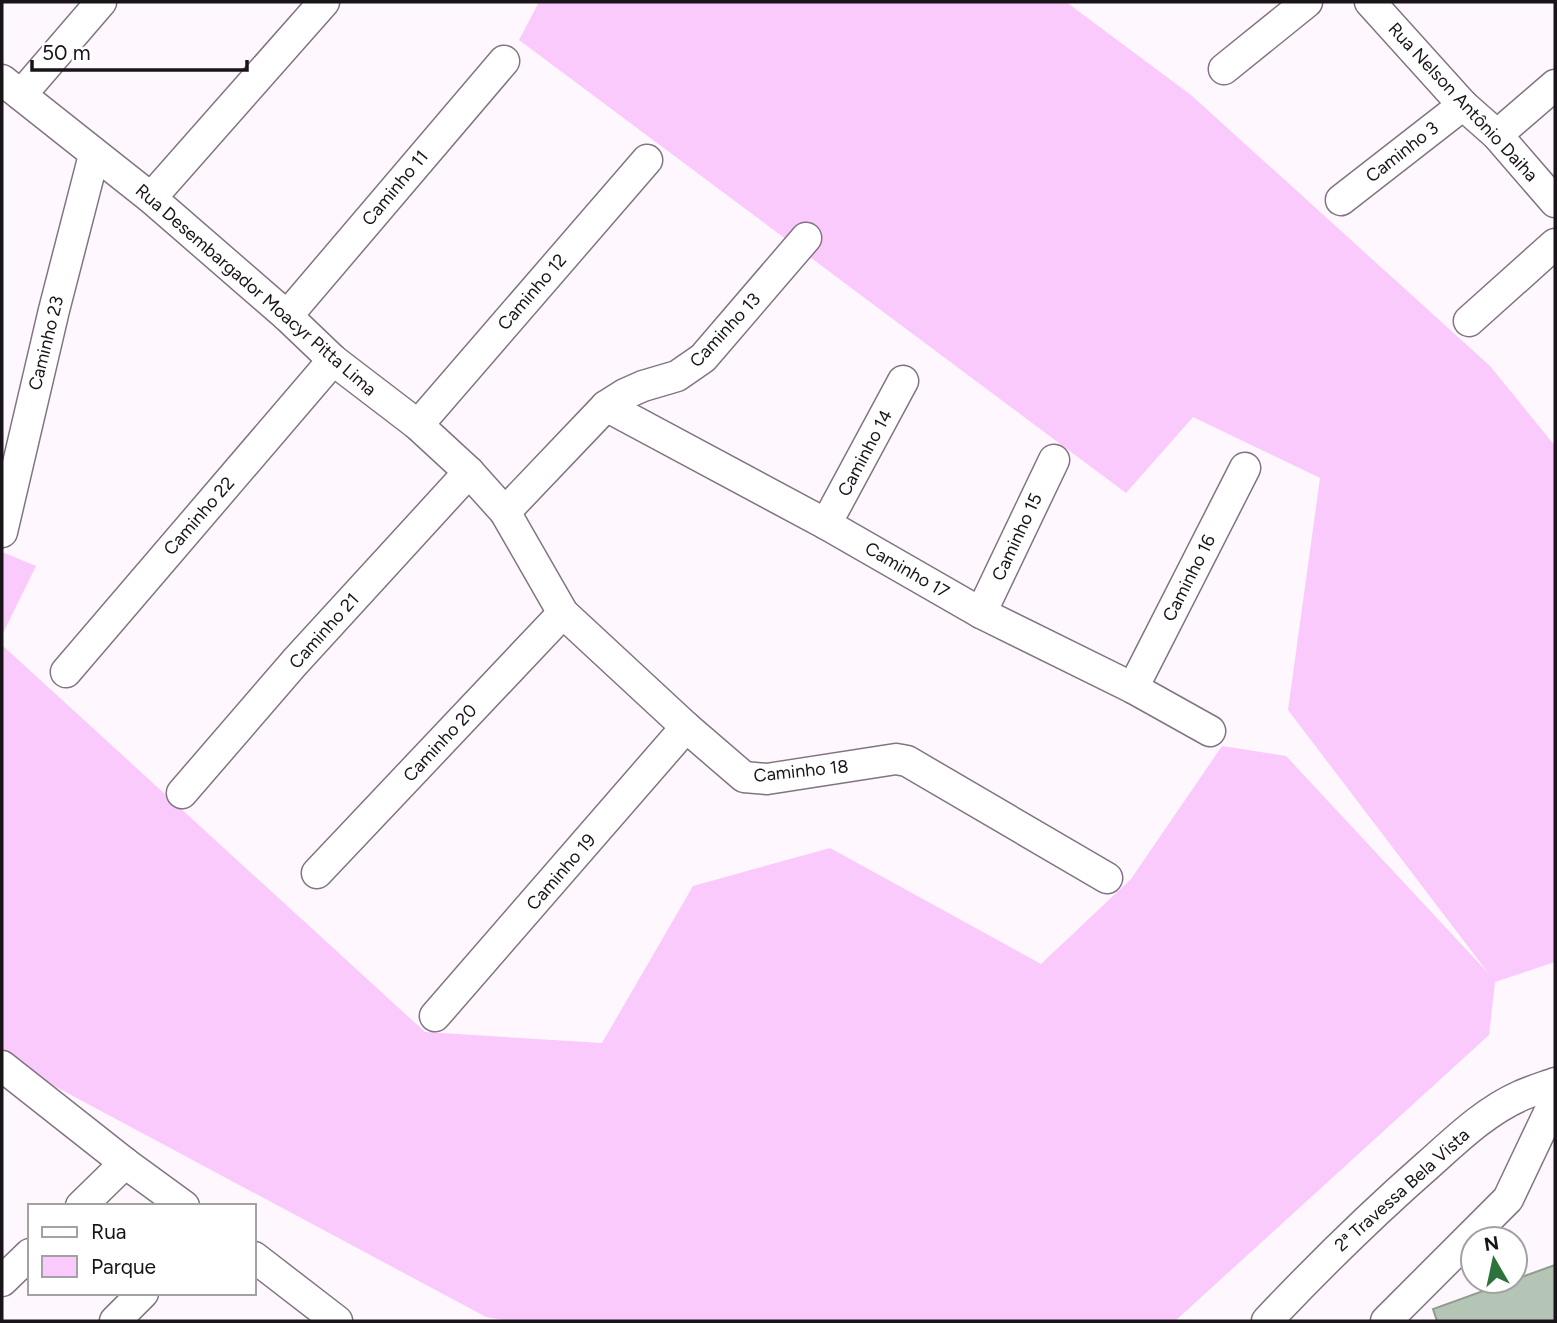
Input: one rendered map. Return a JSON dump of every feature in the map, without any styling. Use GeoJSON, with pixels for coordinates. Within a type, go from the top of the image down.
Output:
{"type":"FeatureCollection","features":[{"type":"Feature","properties":{"kind":"street"},"geometry":{"type":"LineString","coordinates":[[11,87],[101,2]]}},
{"type":"Feature","properties":{"kind":"street"},"geometry":{"type":"LineString","coordinates":[[151,198],[324,2]]}},
{"type":"Feature","properties":{"kind":"street"},"geometry":{"type":"LineString","coordinates":[[1224,69],[1307,2]]}},
{"type":"Feature","properties":{"kind":"street","name":"Rua Nelson Antônio Daiha"},"geometry":{"type":"LineString","coordinates":[[1381,5],[1463,105],[1497,135],[1555,202]]}},
{"type":"Feature","properties":{"kind":"street","name":"Caminho 11"},"geometry":{"type":"LineString","coordinates":[[287,316],[504,61]]}},
{"type":"Feature","properties":{"kind":"street"},"geometry":{"type":"LineString","coordinates":[[1497,135],[1555,85]]}},
{"type":"Feature","properties":{"kind":"street","name":"Rua Desembargador Moacyr Pitta Lima"},"geometry":{"type":"LineString","coordinates":[[11,87],[151,198],[287,316],[333,360],[418,425],[469,472],[505,512],[524,544]]}},
{"type":"Feature","properties":{"kind":"street","name":"Caminho 3"},"geometry":{"type":"LineString","coordinates":[[1341,200],[1463,105]]}},
{"type":"Feature","properties":{"kind":"street","name":"Caminho 23"},"geometry":{"type":"LineString","coordinates":[[2,532],[54,310],[94,155]]}},
{"type":"Feature","properties":{"kind":"street","name":"Caminho 12"},"geometry":{"type":"LineString","coordinates":[[418,425],[647,160]]}},
{"type":"Feature","properties":{"kind":"street","name":"Caminho 13"},"geometry":{"type":"LineString","coordinates":[[505,512],[606,406],[625,394],[677,376],[697,363],[806,238]]}},
{"type":"Feature","properties":{"kind":"street"},"geometry":{"type":"LineString","coordinates":[[1469,321],[1555,244]]}},
{"type":"Feature","properties":{"kind":"street","name":"Caminho 22"},"geometry":{"type":"LineString","coordinates":[[66,672],[333,360]]}},
{"type":"Feature","properties":{"kind":"street","name":"Caminho 14"},"geometry":{"type":"LineString","coordinates":[[826,524],[903,382]]}},
{"type":"Feature","properties":{"kind":"street","name":"Caminho 17"},"geometry":{"type":"LineString","coordinates":[[606,406],[826,524],[981,613],[1133,688],[1210,731]]}},
{"type":"Feature","properties":{"kind":"street","name":"Caminho 15"},"geometry":{"type":"LineString","coordinates":[[981,613],[1054,460]]}},
{"type":"Feature","properties":{"kind":"street","name":"Caminho 16"},"geometry":{"type":"LineString","coordinates":[[1133,688],[1245,468]]}},
{"type":"Feature","properties":{"kind":"street","name":"Caminho 21"},"geometry":{"type":"LineString","coordinates":[[182,793],[295,662],[469,472]]}},
{"type":"Feature","properties":{"kind":"street","name":"Caminho 18"},"geometry":{"type":"LineString","coordinates":[[524,544],[563,613],[744,777],[755,779],[896,759],[906,761],[1107,878]]}},
{"type":"Feature","properties":{"kind":"street","name":"Caminho 20"},"geometry":{"type":"LineString","coordinates":[[317,873],[563,613]]}},
{"type":"Feature","properties":{"kind":"street","name":"Caminho 19"},"geometry":{"type":"LineString","coordinates":[[435,1017],[686,727]]}},
{"type":"Feature","properties":{"kind":"street"},"geometry":{"type":"LineString","coordinates":[[2,1066],[181,1204]]}},
{"type":"Feature","properties":{"kind":"street","name":"2ª Travessa Bela Vista"},"geometry":{"type":"LineString","coordinates":[[1267,1321],[1379,1208],[1451,1144],[1486,1116],[1518,1096],[1555,1083]]}},
{"type":"Feature","properties":{"kind":"street"},"geometry":{"type":"LineString","coordinates":[[1386,1321],[1508,1199],[1555,1100]]}},
{"type":"Feature","properties":{"kind":"street"},"geometry":{"type":"LineString","coordinates":[[82,1204],[125,1163]]}},
{"type":"Feature","properties":{"kind":"street"},"geometry":{"type":"LineString","coordinates":[[2,1281],[28,1256]]}},
{"type":"Feature","properties":{"kind":"street"},"geometry":{"type":"LineString","coordinates":[[256,1259],[337,1321]]}},
{"type":"Feature","properties":{"kind":"street"},"geometry":{"type":"LineString","coordinates":[[115,1321],[141,1295]]}},
{"type":"Feature","properties":{"kind":"green space"},"geometry":{"type":"Polygon","coordinates":[[[539,2],[1066,2],[1191,95],[1490,366],[1555,446],[1555,962],[1495,982],[1489,1035],[1175,1321],[509,1321],[486,1317],[2,1058],[2,645],[425,1032],[602,1043],[693,886],[830,848],[1041,964],[1131,879],[1222,746],[1286,756],[1489,974],[1288,710],[1320,478],[1193,417],[1126,493],[519,40],[539,2]]]}},
{"type":"Feature","properties":{"kind":"green space"},"geometry":{"type":"Polygon","coordinates":[[[2,552],[36,566],[2,635],[2,552]]]}},
{"type":"Feature","properties":{"kind":"building"},"geometry":{"type":"Polygon","coordinates":[[[1555,1265],[1555,1321],[1437,1321],[1433,1309],[1472,1295],[1529,1295],[1529,1274],[1555,1265]]]}}]}
